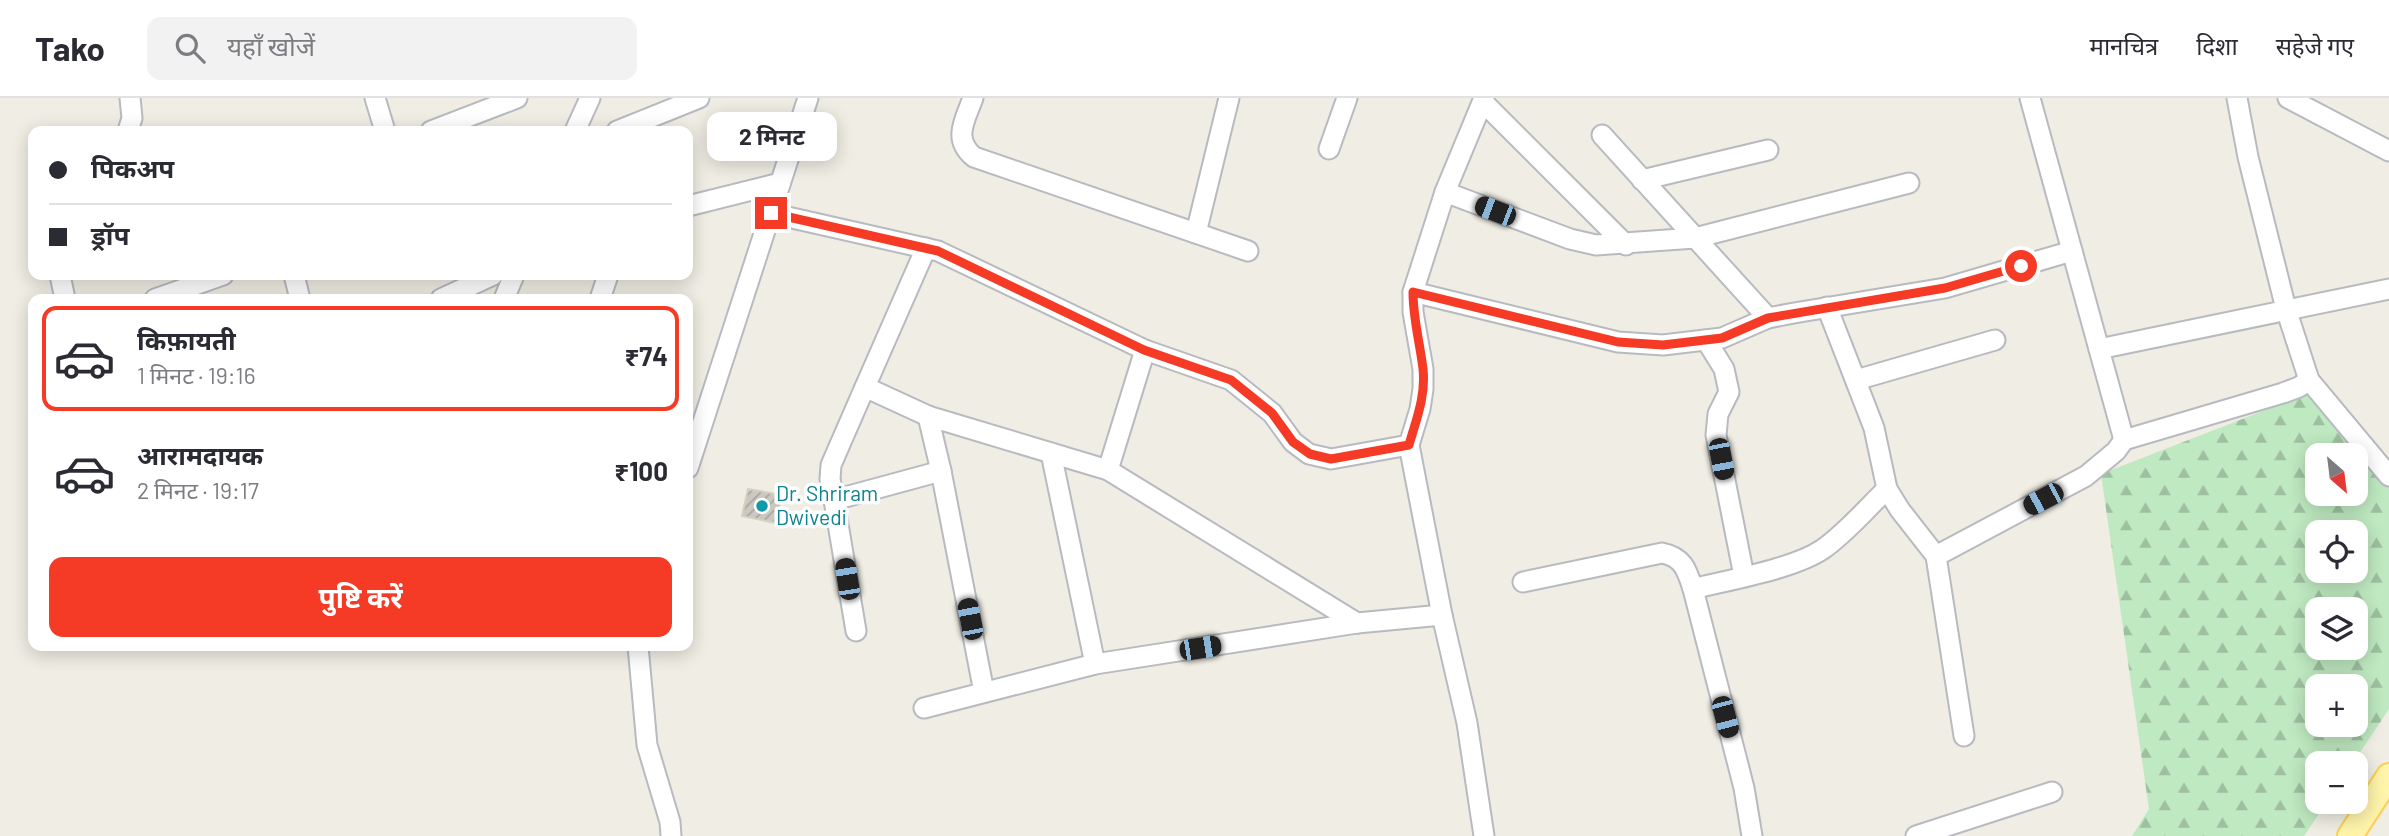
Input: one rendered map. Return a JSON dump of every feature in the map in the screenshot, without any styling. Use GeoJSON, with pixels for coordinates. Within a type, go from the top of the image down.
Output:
{"type":"FeatureCollection","features":[{"type":"Feature","properties":{"kind":"main road"},"geometry":{"type":"LineString","coordinates":[[2350,836],[2389,775]]}},
{"type":"Feature","properties":{"kind":"street"},"geometry":{"type":"LineString","coordinates":[[130,126],[131,98]]}},
{"type":"Feature","properties":{"kind":"street"},"geometry":{"type":"LineString","coordinates":[[375,98],[383,126]]}},
{"type":"Feature","properties":{"kind":"street"},"geometry":{"type":"LineString","coordinates":[[444,126],[517,98]]}},
{"type":"Feature","properties":{"kind":"street"},"geometry":{"type":"LineString","coordinates":[[577,126],[590,98]]}},
{"type":"Feature","properties":{"kind":"street"},"geometry":{"type":"LineString","coordinates":[[643,126],[699,98]]}},
{"type":"Feature","properties":{"kind":"street"},"geometry":{"type":"LineString","coordinates":[[693,453],[808,98]]}},
{"type":"Feature","properties":{"kind":"street"},"geometry":{"type":"LineString","coordinates":[[972,98],[961,135],[963,146],[974,157],[1248,251]]}},
{"type":"Feature","properties":{"kind":"street"},"geometry":{"type":"LineString","coordinates":[[1196,233],[1230,98]]}},
{"type":"Feature","properties":{"kind":"street"},"geometry":{"type":"LineString","coordinates":[[1329,149],[1347,98]]}},
{"type":"Feature","properties":{"kind":"street"},"geometry":{"type":"LineString","coordinates":[[2029,98],[2124,440]]}},
{"type":"Feature","properties":{"kind":"street"},"geometry":{"type":"LineString","coordinates":[[2237,98],[2248,156],[2286,309],[2309,380],[2389,475]]}},
{"type":"Feature","properties":{"kind":"street"},"geometry":{"type":"LineString","coordinates":[[2288,98],[2389,151]]}},
{"type":"Feature","properties":{"kind":"street"},"geometry":{"type":"LineString","coordinates":[[1484,836],[1467,723],[1442,615],[1409,445],[1423,389],[1413,292],[1445,191],[1483,100],[1626,244]]}},
{"type":"Feature","properties":{"kind":"street"},"geometry":{"type":"LineString","coordinates":[[1602,135],[1768,318]]}},
{"type":"Feature","properties":{"kind":"street"},"geometry":{"type":"LineString","coordinates":[[1642,180],[1768,150]]}},
{"type":"Feature","properties":{"kind":"street"},"geometry":{"type":"LineString","coordinates":[[693,205],[780,183]]}},
{"type":"Feature","properties":{"kind":"street"},"geometry":{"type":"LineString","coordinates":[[1445,191],[1570,239],[1596,245],[1695,238],[1909,183]]}},
{"type":"Feature","properties":{"kind":"street"},"geometry":{"type":"LineString","coordinates":[[771,213],[938,251],[1144,350],[1231,380],[1272,413],[1293,442],[1310,454],[1331,459],[1409,445]]}},
{"type":"Feature","properties":{"kind":"street"},"geometry":{"type":"LineString","coordinates":[[856,631],[830,479],[831,465],[926,248]]}},
{"type":"Feature","properties":{"kind":"street"},"geometry":{"type":"LineString","coordinates":[[1413,292],[1618,342],[1663,345],[1722,338],[1768,318],[1945,288],[2072,251]]}},
{"type":"Feature","properties":{"kind":"street"},"geometry":{"type":"LineString","coordinates":[[169,294],[209,280]]}},
{"type":"Feature","properties":{"kind":"street"},"geometry":{"type":"LineString","coordinates":[[452,294],[482,280]]}},
{"type":"Feature","properties":{"kind":"street"},"geometry":{"type":"LineString","coordinates":[[2099,349],[2389,289]]}},
{"type":"Feature","properties":{"kind":"street"},"geometry":{"type":"LineString","coordinates":[[1827,307],[1874,428],[1887,489],[1936,556],[1964,736]]}},
{"type":"Feature","properties":{"kind":"street"},"geometry":{"type":"LineString","coordinates":[[1706,340],[1724,369],[1730,392],[1718,414],[1716,436],[1744,576]]}},
{"type":"Feature","properties":{"kind":"street"},"geometry":{"type":"LineString","coordinates":[[1856,380],[1995,340]]}},
{"type":"Feature","properties":{"kind":"street"},"geometry":{"type":"LineString","coordinates":[[1108,470],[1144,350]]}},
{"type":"Feature","properties":{"kind":"street"},"geometry":{"type":"LineString","coordinates":[[1936,556],[2086,476],[2116,451],[2124,440],[2283,393],[2309,380]]}},
{"type":"Feature","properties":{"kind":"street"},"geometry":{"type":"LineString","coordinates":[[865,387],[928,416],[1108,470],[1357,623]]}},
{"type":"Feature","properties":{"kind":"street"},"geometry":{"type":"LineString","coordinates":[[928,416],[984,692]]}},
{"type":"Feature","properties":{"kind":"street"},"geometry":{"type":"LineString","coordinates":[[1051,453],[1095,664]]}},
{"type":"Feature","properties":{"kind":"street"},"geometry":{"type":"LineString","coordinates":[[834,500],[941,471]]}},
{"type":"Feature","properties":{"kind":"street"},"geometry":{"type":"LineString","coordinates":[[1693,589],[1795,562],[1824,548],[1887,489]]}},
{"type":"Feature","properties":{"kind":"street"},"geometry":{"type":"LineString","coordinates":[[1523,582],[1662,553],[1675,555],[1684,565],[1693,589],[1744,788],[1752,836]]}},
{"type":"Feature","properties":{"kind":"street"},"geometry":{"type":"LineString","coordinates":[[924,708],[1095,664],[1357,623],[1442,615]]}},
{"type":"Feature","properties":{"kind":"street"},"geometry":{"type":"LineString","coordinates":[[638,651],[647,745],[670,822],[671,836]]}},
{"type":"Feature","properties":{"kind":"street"},"geometry":{"type":"LineString","coordinates":[[1916,836],[2052,792]]}},
{"type":"Feature","properties":{"kind":"green space"},"geometry":{"type":"Polygon","coordinates":[[[2317,390],[2356,443],[2305,443],[2305,506],[2368,506],[2368,459],[2389,487],[2389,709],[2361,751],[2305,751],[2305,814],[2319,814],[2304,836],[2132,836],[2149,809],[2101,474],[2317,390]]]}},
{"type":"Feature","properties":{"kind":"building","name":"Dr. Shriram Dwivedi"},"geometry":{"type":"Polygon","coordinates":[[[748,489],[782,495],[776,523],[742,516],[748,489]]]}},
{"type":"Feature","properties":{"kind":"place","name":"Dr. Shriram Dwivedi"},"geometry":{"type":"Point","coordinates":[762,506]}},
{"type":"Feature","properties":{"kind":"route"},"geometry":{"type":"LineString","coordinates":[[771,213],[938,251],[1144,350],[1231,380],[1272,413],[1293,442],[1310,454],[1331,459],[1409,445],[1423,389],[1413,292],[1618,342],[1663,345],[1722,338],[1768,318],[1945,288],[2021,266]]}}]}
